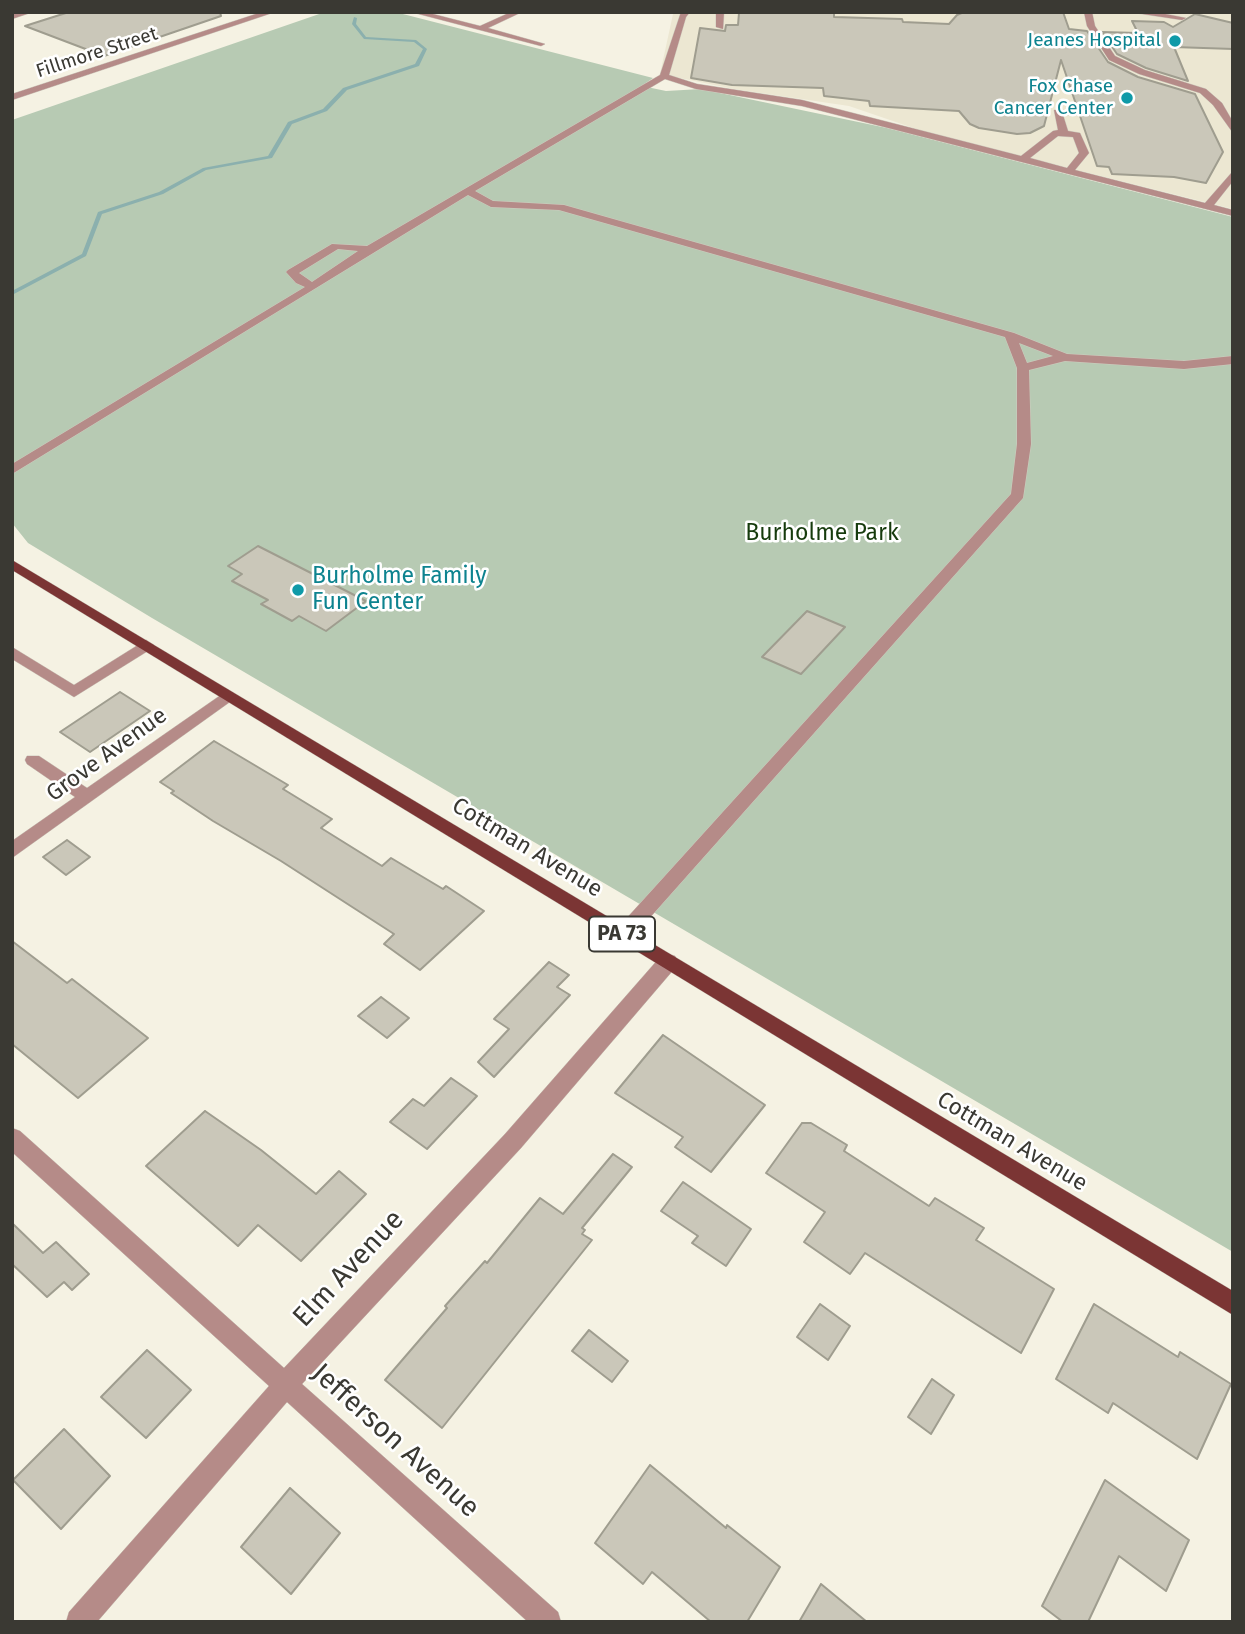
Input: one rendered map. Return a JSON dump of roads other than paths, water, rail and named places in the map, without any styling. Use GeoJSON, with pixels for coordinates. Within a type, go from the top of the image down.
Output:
{"type":"FeatureCollection","features":[{"type":"Feature","properties":{"kind":"main road","name":"Cottman Avenue"},"geometry":{"type":"LineString","coordinates":[[14,567],[1233,1304]]}},
{"type":"Feature","properties":{"kind":"street"},"geometry":{"type":"LineString","coordinates":[[12,18],[29,12]]}},
{"type":"Feature","properties":{"kind":"street","name":"Fillmore Street"},"geometry":{"type":"LineString","coordinates":[[16,93],[271,12]]}},
{"type":"Feature","properties":{"kind":"street"},"geometry":{"type":"LineString","coordinates":[[482,28],[518,12]]}},
{"type":"Feature","properties":{"kind":"street"},"geometry":{"type":"LineString","coordinates":[[12,470],[313,287],[369,250],[664,76],[682,16],[686,12]]}},
{"type":"Feature","properties":{"kind":"street"},"geometry":{"type":"LineString","coordinates":[[720,12],[720,27]]}},
{"type":"Feature","properties":{"kind":"street"},"geometry":{"type":"LineString","coordinates":[[1088,12],[1091,26],[1112,58],[1142,72],[1203,91],[1214,100],[1233,130]]}},
{"type":"Feature","properties":{"kind":"street"},"geometry":{"type":"LineString","coordinates":[[1133,12],[1182,18]]}},
{"type":"Feature","properties":{"kind":"street"},"geometry":{"type":"LineString","coordinates":[[419,13],[541,44]]}},
{"type":"Feature","properties":{"kind":"street"},"geometry":{"type":"LineString","coordinates":[[664,76],[696,86],[802,103],[1233,213]]}},
{"type":"Feature","properties":{"kind":"street"},"geometry":{"type":"LineString","coordinates":[[673,88],[696,86]]}},
{"type":"Feature","properties":{"kind":"street"},"geometry":{"type":"LineString","coordinates":[[639,92],[662,90]]}},
{"type":"Feature","properties":{"kind":"street"},"geometry":{"type":"LineString","coordinates":[[1199,101],[1214,100]]}},
{"type":"Feature","properties":{"kind":"street"},"geometry":{"type":"LineString","coordinates":[[1064,134],[1057,112],[1074,113]]}},
{"type":"Feature","properties":{"kind":"street"},"geometry":{"type":"LineString","coordinates":[[1023,159],[1056,133],[1077,135],[1084,153],[1069,171]]}},
{"type":"Feature","properties":{"kind":"street"},"geometry":{"type":"LineString","coordinates":[[1207,207],[1233,174]]}},
{"type":"Feature","properties":{"kind":"street"},"geometry":{"type":"LineString","coordinates":[[468,191],[491,204]]}},
{"type":"Feature","properties":{"kind":"street"},"geometry":{"type":"LineString","coordinates":[[438,209],[491,204],[559,207],[1010,335],[1065,357],[1184,365],[1233,360]]}},
{"type":"Feature","properties":{"kind":"street"},"geometry":{"type":"LineString","coordinates":[[313,287],[300,281],[292,272],[336,246],[369,250]]}},
{"type":"Feature","properties":{"kind":"street"},"geometry":{"type":"LineString","coordinates":[[624,935],[1018,495],[1024,444],[1023,368],[1010,335]]}},
{"type":"Feature","properties":{"kind":"street"},"geometry":{"type":"LineString","coordinates":[[1023,368],[1065,357]]}},
{"type":"Feature","properties":{"kind":"street"},"geometry":{"type":"LineString","coordinates":[[12,652],[74,692],[146,645]]}},
{"type":"Feature","properties":{"kind":"street","name":"Grove Avenue"},"geometry":{"type":"LineString","coordinates":[[12,851],[228,695]]}},
{"type":"Feature","properties":{"kind":"street"},"geometry":{"type":"LineString","coordinates":[[33,760],[88,797]]}},
{"type":"Feature","properties":{"kind":"street","name":"Elm Avenue"},"geometry":{"type":"LineString","coordinates":[[79,1622],[286,1386],[513,1141],[668,962]]}},
{"type":"Feature","properties":{"kind":"street","name":"Jefferson Avenue"},"geometry":{"type":"LineString","coordinates":[[12,1138],[548,1622]]}},
{"type":"Feature","properties":{"kind":"waterway"},"geometry":{"type":"LineString","coordinates":[[12,293],[84,255],[100,213],[161,193],[205,169],[270,157],[290,123],[325,110],[345,89],[417,65],[425,49],[415,41],[365,38],[354,24],[355,18]]}},
{"type":"Feature","properties":{"kind":"place","name":"Jeanes Hospital"},"geometry":{"type":"Point","coordinates":[1175,41]}},
{"type":"Feature","properties":{"kind":"place","name":"Fox Chase Cancer Center"},"geometry":{"type":"Point","coordinates":[1127,98]}},
{"type":"Feature","properties":{"kind":"place","name":"Burholme Family Fun Center"},"geometry":{"type":"Point","coordinates":[298,590]}},
{"type":"Feature","properties":{"kind":"park label","name":"Burholme Park"},"geometry":{"type":"Point","coordinates":[822,534]}}]}
